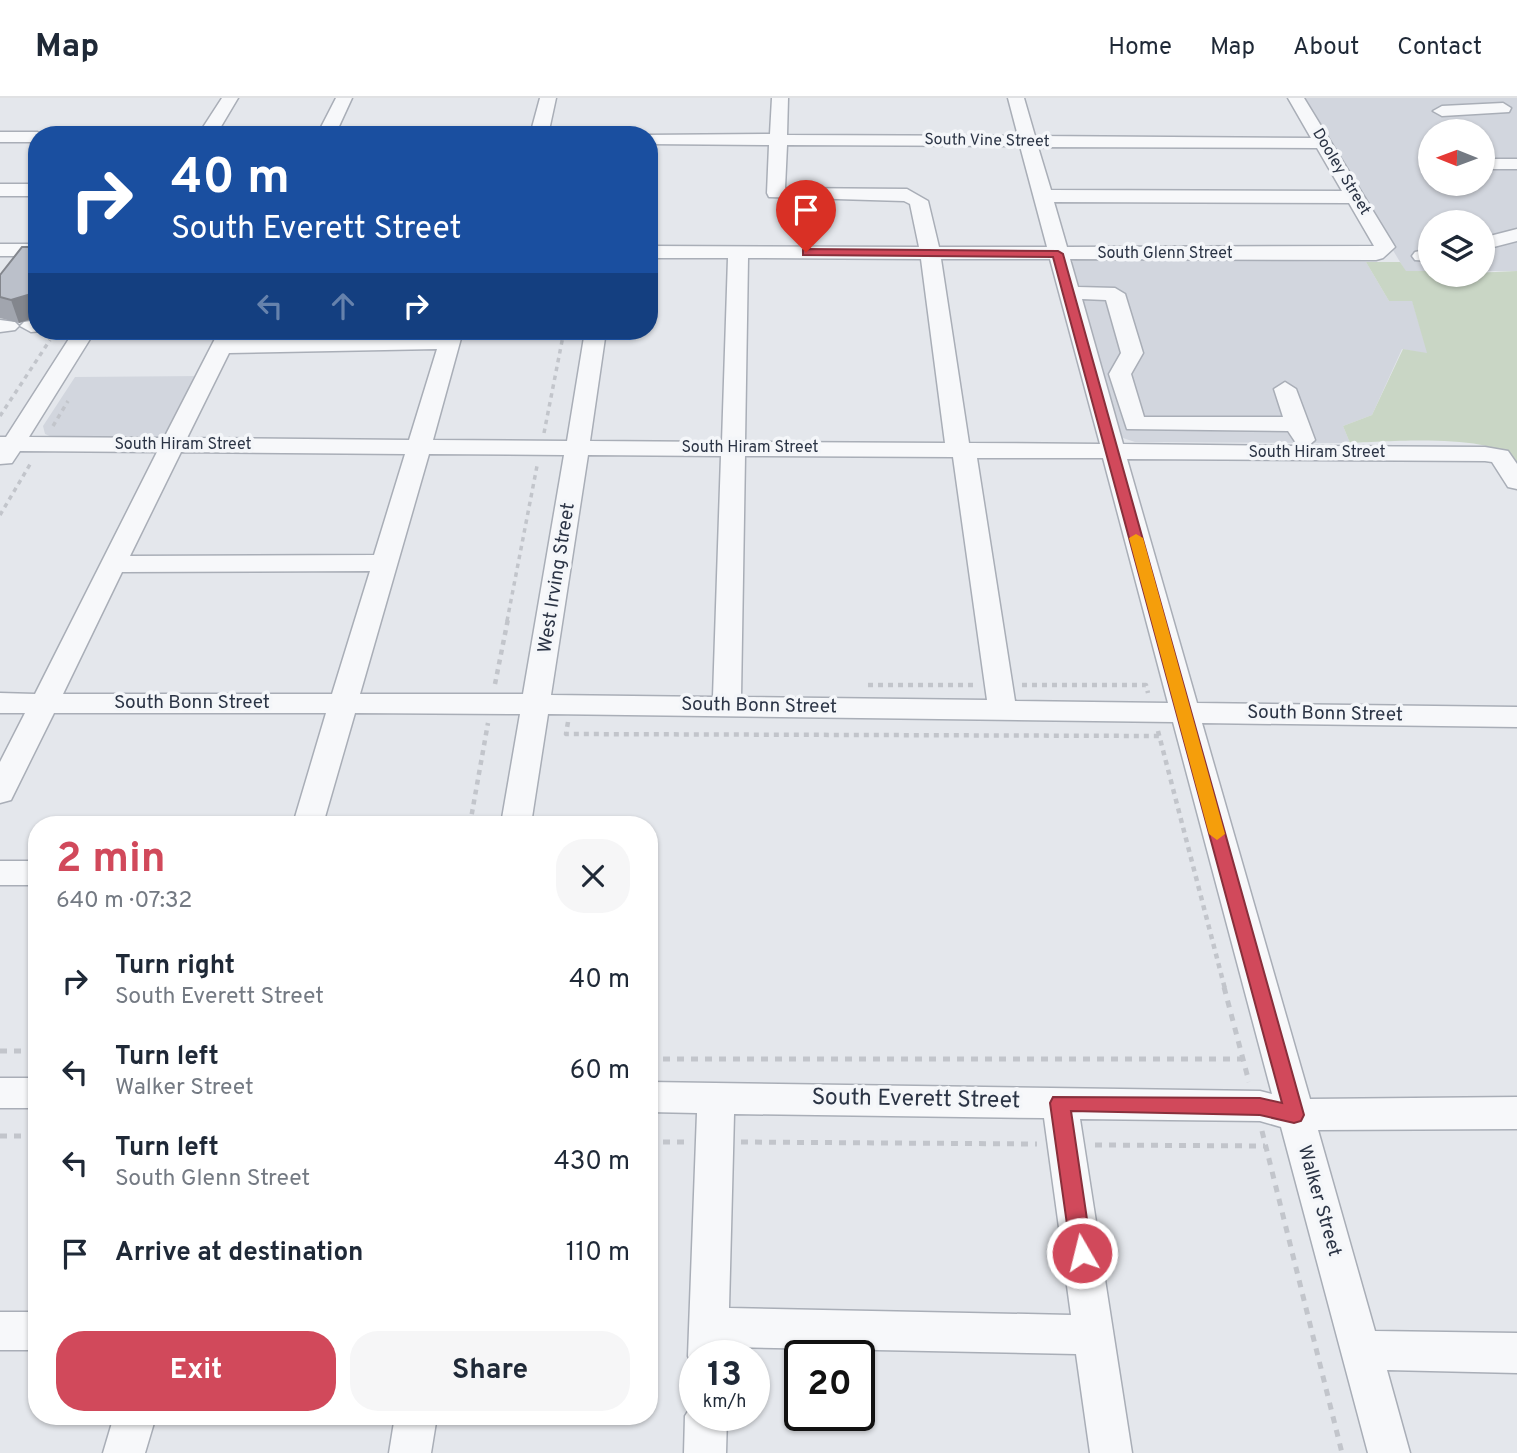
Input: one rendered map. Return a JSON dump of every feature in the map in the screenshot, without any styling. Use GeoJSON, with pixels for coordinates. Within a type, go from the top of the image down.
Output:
{"type":"FeatureCollection","features":[{"type":"Feature","properties":{"kind":"street"},"geometry":{"type":"LineString","coordinates":[[213,126],[230,98]]}},
{"type":"Feature","properties":{"kind":"street"},"geometry":{"type":"LineString","coordinates":[[330,126],[344,98]]}},
{"type":"Feature","properties":{"kind":"street"},"geometry":{"type":"LineString","coordinates":[[541,126],[548,98]]}},
{"type":"Feature","properties":{"kind":"street"},"geometry":{"type":"LineString","coordinates":[[780,98],[776,192],[914,197],[919,201],[930,253],[1002,709]]}},
{"type":"Feature","properties":{"kind":"street","name":"Walker Street"},"geometry":{"type":"LineString","coordinates":[[1016,98],[1389,1453]]}},
{"type":"Feature","properties":{"kind":"street","name":"Dooley Street"},"geometry":{"type":"LineString","coordinates":[[1296,98],[1385,247]]}},
{"type":"Feature","properties":{"kind":"street"},"geometry":{"type":"LineString","coordinates":[[1442,111],[1508,110]]}},
{"type":"Feature","properties":{"kind":"street"},"geometry":{"type":"LineString","coordinates":[[0,137],[28,135]]}},
{"type":"Feature","properties":{"kind":"street","name":"South Vine Street"},"geometry":{"type":"LineString","coordinates":[[658,139],[1324,143]]}},
{"type":"Feature","properties":{"kind":"street"},"geometry":{"type":"LineString","coordinates":[[1495,163],[1517,163]]}},
{"type":"Feature","properties":{"kind":"street"},"geometry":{"type":"LineString","coordinates":[[0,190],[28,190]]}},
{"type":"Feature","properties":{"kind":"street"},"geometry":{"type":"LineString","coordinates":[[1042,195],[1355,197]]}},
{"type":"Feature","properties":{"kind":"street"},"geometry":{"type":"LineString","coordinates":[[1495,241],[1517,235]]}},
{"type":"Feature","properties":{"kind":"street","name":"South Glenn Street"},"geometry":{"type":"LineString","coordinates":[[658,252],[1353,255],[1376,254],[1385,247]]}},
{"type":"Feature","properties":{"kind":"street"},"geometry":{"type":"LineString","coordinates":[[0,250],[28,250]]}},
{"type":"Feature","properties":{"kind":"street"},"geometry":{"type":"LineString","coordinates":[[727,706],[738,252]]}},
{"type":"Feature","properties":{"kind":"street"},"geometry":{"type":"LineString","coordinates":[[1069,293],[1115,293],[1132,353],[1120,374],[1135,424],[1296,424]]}},
{"type":"Feature","properties":{"kind":"street"},"geometry":{"type":"LineString","coordinates":[[4,450],[78,340]]}},
{"type":"Feature","properties":{"kind":"street"},"geometry":{"type":"LineString","coordinates":[[0,792],[224,340]]}},
{"type":"Feature","properties":{"kind":"street"},"geometry":{"type":"LineString","coordinates":[[310,816],[450,340]]}},
{"type":"Feature","properties":{"kind":"street","name":"West Irving Street"},"geometry":{"type":"LineString","coordinates":[[517,816],[595,340]]}},
{"type":"Feature","properties":{"kind":"street"},"geometry":{"type":"LineString","coordinates":[[1088,366],[1124,366]]}},
{"type":"Feature","properties":{"kind":"street"},"geometry":{"type":"LineString","coordinates":[[1285,389],[1309,453]]}},
{"type":"Feature","properties":{"kind":"street"},"geometry":{"type":"LineString","coordinates":[[1153,424],[1161,452]]}},
{"type":"Feature","properties":{"kind":"street"},"geometry":{"type":"LineString","coordinates":[[1249,424],[1260,453]]}},
{"type":"Feature","properties":{"kind":"street","name":"South Hiram Street"},"geometry":{"type":"LineString","coordinates":[[4,450],[42,444],[1500,456],[1517,482]]}},
{"type":"Feature","properties":{"kind":"street"},"geometry":{"type":"LineString","coordinates":[[114,564],[385,563]]}},
{"type":"Feature","properties":{"kind":"street","name":"South Bonn Street"},"geometry":{"type":"LineString","coordinates":[[0,703],[536,704],[1517,716]]}},
{"type":"Feature","properties":{"kind":"street"},"geometry":{"type":"LineString","coordinates":[[0,873],[28,873]]}},
{"type":"Feature","properties":{"kind":"street"},"geometry":{"type":"LineString","coordinates":[[0,1093],[28,1093]]}},
{"type":"Feature","properties":{"kind":"street","name":"South Everett Street"},"geometry":{"type":"LineString","coordinates":[[658,1097],[1260,1106],[1294,1115],[1517,1113]]}},
{"type":"Feature","properties":{"kind":"street"},"geometry":{"type":"LineString","coordinates":[[708,1340],[716,1097]]}},
{"type":"Feature","properties":{"kind":"street"},"geometry":{"type":"LineString","coordinates":[[1060,1103],[1111,1453]]}},
{"type":"Feature","properties":{"kind":"street"},"geometry":{"type":"LineString","coordinates":[[0,1331],[28,1331]]}},
{"type":"Feature","properties":{"kind":"street"},"geometry":{"type":"LineString","coordinates":[[770,1341],[1094,1335]]}},
{"type":"Feature","properties":{"kind":"street"},"geometry":{"type":"LineString","coordinates":[[1360,1350],[1517,1353]]}},
{"type":"Feature","properties":{"kind":"street"},"geometry":{"type":"LineString","coordinates":[[124,1453],[132,1425]]}},
{"type":"Feature","properties":{"kind":"street"},"geometry":{"type":"LineString","coordinates":[[410,1453],[415,1425]]}},
{"type":"Feature","properties":{"kind":"street"},"geometry":{"type":"LineString","coordinates":[[705,1453],[706,1431]]}},
{"type":"Feature","properties":{"kind":"path"},"geometry":{"type":"LineString","coordinates":[[0,416],[50,340]]}},
{"type":"Feature","properties":{"kind":"path"},"geometry":{"type":"LineString","coordinates":[[471,816],[562,340]]}},
{"type":"Feature","properties":{"kind":"path"},"geometry":{"type":"LineString","coordinates":[[0,515],[68,401]]}},
{"type":"Feature","properties":{"kind":"path"},"geometry":{"type":"LineString","coordinates":[[0,1051],[28,1051]]}},
{"type":"Feature","properties":{"kind":"path"},"geometry":{"type":"LineString","coordinates":[[658,1059],[1243,1059]]}},
{"type":"Feature","properties":{"kind":"path"},"geometry":{"type":"LineString","coordinates":[[0,1136],[28,1136]]}},
{"type":"Feature","properties":{"kind":"path"},"geometry":{"type":"LineString","coordinates":[[658,1142],[1265,1146]]}},
{"type":"Feature","properties":{"kind":"shaded area"},"geometry":{"type":"Polygon","coordinates":[[[1302,98],[1517,98],[1517,271],[1495,271],[1495,210],[1418,210],[1418,272],[1406,272],[1302,98]]]}},
{"type":"Feature","properties":{"kind":"shaded area"},"geometry":{"type":"Polygon","coordinates":[[[1077,258],[1366,262],[1389,301],[1412,300],[1428,354],[1402,349],[1372,415],[1343,426],[1350,443],[1135,442],[1123,438],[1118,430],[1072,262],[1077,258]]]}},
{"type":"Feature","properties":{"kind":"shaded area"},"geometry":{"type":"Polygon","coordinates":[[[201,376],[170,437],[52,437],[45,434],[43,426],[75,377],[201,376]]]}},
{"type":"Feature","properties":{"kind":"green space"},"geometry":{"type":"Polygon","coordinates":[[[1366,262],[1400,262],[1406,271],[1418,271],[1418,287],[1495,287],[1495,272],[1517,271],[1517,462],[1506,453],[1488,446],[1465,443],[1350,443],[1343,426],[1372,415],[1403,349],[1427,353],[1412,301],[1389,301],[1366,262]]]}},
{"type":"Feature","properties":{"kind":"building"},"geometry":{"type":"Polygon","coordinates":[[[22,247],[28,247],[28,295],[11,300],[0,297],[0,275],[22,247]]]}},
{"type":"Feature","properties":{"kind":"slow traffic"},"geometry":{"type":"LineString","coordinates":[[1136,538],[1217,834]]}},
{"type":"Feature","properties":{"kind":"route"},"geometry":{"type":"LineString","coordinates":[[806,252],[1058,254],[1294,1115],[1260,1106],[1060,1103],[1082,1253]]}}]}
